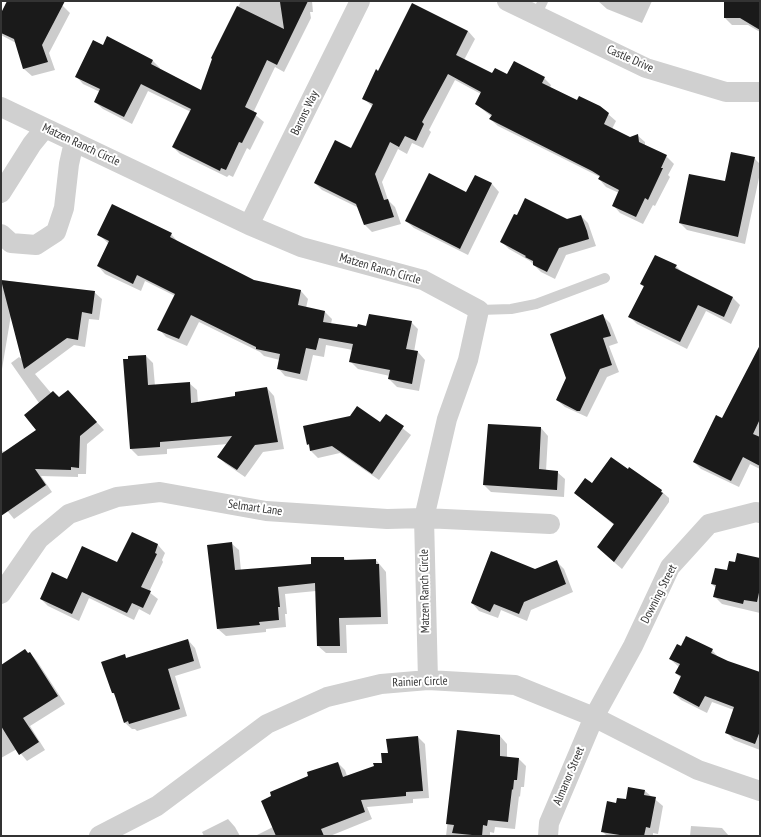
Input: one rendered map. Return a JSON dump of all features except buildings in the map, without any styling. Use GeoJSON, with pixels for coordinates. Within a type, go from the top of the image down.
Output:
{"type":"FeatureCollection","features":[{"type":"Feature","properties":{"kind":"street","name":"Barons Way"},"geometry":{"type":"LineString","coordinates":[[249,225],[360,1]]}},
{"type":"Feature","properties":{"kind":"street","name":"Castle Drive"},"geometry":{"type":"LineString","coordinates":[[507,1],[540,8],[646,68],[726,92],[760,92]]}},
{"type":"Feature","properties":{"kind":"street","name":"Matzen Ranch Circle"},"geometry":{"type":"LineString","coordinates":[[1,107],[249,225],[301,247],[423,280],[479,310],[468,360],[447,418],[424,518],[428,680]]}},
{"type":"Feature","properties":{"kind":"street"},"geometry":{"type":"LineString","coordinates":[[1,193],[32,144],[45,128]]}},
{"type":"Feature","properties":{"kind":"street"},"geometry":{"type":"LineString","coordinates":[[1,234],[11,243],[36,245],[56,232],[64,208],[69,164],[74,142]]}},
{"type":"Feature","properties":{"kind":"street","name":"Selmart Lane"},"geometry":{"type":"LineString","coordinates":[[1,594],[39,539],[69,514],[116,497],[160,492],[266,511],[387,519],[424,518],[550,524]]}},
{"type":"Feature","properties":{"kind":"street","name":"Downing Street"},"geometry":{"type":"LineString","coordinates":[[594,717],[633,646],[670,567],[709,524],[760,512]]}},
{"type":"Feature","properties":{"kind":"street","name":"Rainier Circle"},"geometry":{"type":"LineString","coordinates":[[99,836],[157,806],[266,724],[327,697],[381,684],[428,680],[515,685],[594,717],[698,770],[760,791]]}},
{"type":"Feature","properties":{"kind":"street","name":"Almanor Street"},"geometry":{"type":"LineString","coordinates":[[548,836],[549,823],[594,717]]}},
{"type":"Feature","properties":{"kind":"lane"},"geometry":{"type":"LineString","coordinates":[[479,310],[511,309],[536,304],[605,278]]}}]}
